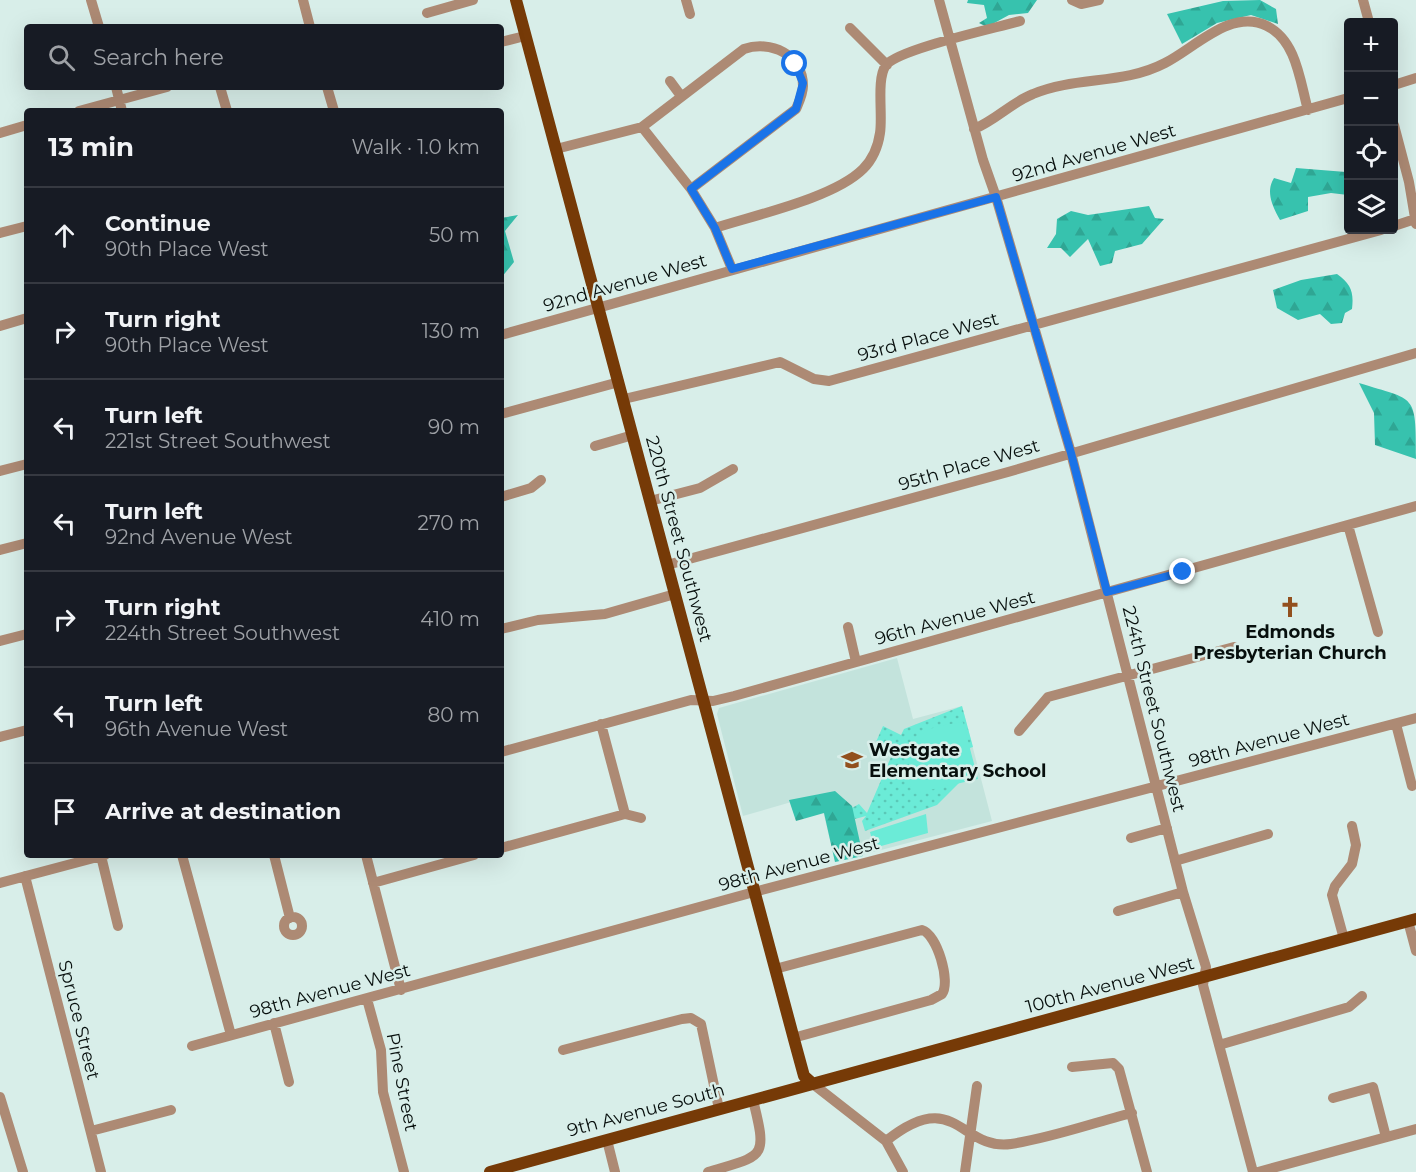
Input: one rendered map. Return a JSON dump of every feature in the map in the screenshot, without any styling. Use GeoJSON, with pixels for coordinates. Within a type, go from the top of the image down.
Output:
{"type":"FeatureCollection","features":[{"type":"Feature","properties":{"kind":"main road","name":"220th Street Southwest"},"geometry":{"type":"LineString","coordinates":[[516,0],[793,1038],[804,1076],[813,1084]]}},
{"type":"Feature","properties":{"kind":"main road","name":"100th Avenue West"},"geometry":{"type":"LineString","coordinates":[[813,1084],[1412,920]]}},
{"type":"Feature","properties":{"kind":"main road","name":"9th Avenue South"},"geometry":{"type":"LineString","coordinates":[[490,1172],[813,1084]]}},
{"type":"Feature","properties":{"kind":"street"},"geometry":{"type":"LineString","coordinates":[[92,0],[98,24]]}},
{"type":"Feature","properties":{"kind":"street"},"geometry":{"type":"LineString","coordinates":[[303,0],[309,24]]}},
{"type":"Feature","properties":{"kind":"street"},"geometry":{"type":"LineString","coordinates":[[427,13],[473,0]]}},
{"type":"Feature","properties":{"kind":"street"},"geometry":{"type":"LineString","coordinates":[[686,0],[690,14]]}},
{"type":"Feature","properties":{"kind":"street","name":"224th Street Southwest"},"geometry":{"type":"LineString","coordinates":[[939,0],[974,129],[1071,453],[1183,892],[1206,967],[1203,985],[1253,1172]]}},
{"type":"Feature","properties":{"kind":"street"},"geometry":{"type":"LineString","coordinates":[[1077,2],[1099,0]]}},
{"type":"Feature","properties":{"kind":"street"},"geometry":{"type":"LineString","coordinates":[[1363,0],[1368,18]]}},
{"type":"Feature","properties":{"kind":"street"},"geometry":{"type":"LineString","coordinates":[[715,228],[819,194],[843,184],[862,171],[877,148],[883,73],[887,64],[908,52],[1020,21]]}},
{"type":"Feature","properties":{"kind":"street"},"geometry":{"type":"LineString","coordinates":[[974,129],[1040,91],[1062,85],[1123,78],[1149,71],[1231,25],[1255,22],[1268,26],[1282,38],[1294,58],[1308,110]]}},
{"type":"Feature","properties":{"kind":"street"},"geometry":{"type":"LineString","coordinates":[[850,28],[887,64]]}},
{"type":"Feature","properties":{"kind":"street"},"geometry":{"type":"LineString","coordinates":[[504,41],[525,36]]}},
{"type":"Feature","properties":{"kind":"street"},"geometry":{"type":"LineString","coordinates":[[556,149],[642,127],[744,49],[762,45],[781,49],[801,75],[803,92],[796,109],[691,189]]}},
{"type":"Feature","properties":{"kind":"street"},"geometry":{"type":"LineString","coordinates":[[1398,84],[1416,78]]}},
{"type":"Feature","properties":{"kind":"street"},"geometry":{"type":"LineString","coordinates":[[670,81],[681,96]]}},
{"type":"Feature","properties":{"kind":"street"},"geometry":{"type":"LineString","coordinates":[[117,90],[121,106]]}},
{"type":"Feature","properties":{"kind":"street"},"geometry":{"type":"LineString","coordinates":[[104,108],[121,106],[160,90]]}},
{"type":"Feature","properties":{"kind":"street"},"geometry":{"type":"LineString","coordinates":[[221,90],[226,108]]}},
{"type":"Feature","properties":{"kind":"street"},"geometry":{"type":"LineString","coordinates":[[328,90],[333,108]]}},
{"type":"Feature","properties":{"kind":"street","name":"92nd Avenue West"},"geometry":{"type":"LineString","coordinates":[[504,334],[1344,99]]}},
{"type":"Feature","properties":{"kind":"street"},"geometry":{"type":"LineString","coordinates":[[0,133],[24,126]]}},
{"type":"Feature","properties":{"kind":"street"},"geometry":{"type":"LineString","coordinates":[[1394,126],[1409,182],[1415,222],[1398,225]]}},
{"type":"Feature","properties":{"kind":"street"},"geometry":{"type":"LineString","coordinates":[[642,127],[691,189],[715,228],[732,269]]}},
{"type":"Feature","properties":{"kind":"street"},"geometry":{"type":"LineString","coordinates":[[0,233],[24,227]]}},
{"type":"Feature","properties":{"kind":"street","name":"93rd Place West"},"geometry":{"type":"LineString","coordinates":[[624,399],[780,362],[814,380],[829,381],[1367,234]]}},
{"type":"Feature","properties":{"kind":"street"},"geometry":{"type":"LineString","coordinates":[[0,326],[24,319]]}},
{"type":"Feature","properties":{"kind":"street","name":"95th Place West"},"geometry":{"type":"LineString","coordinates":[[667,565],[1071,453],[1416,353]]}},
{"type":"Feature","properties":{"kind":"street"},"geometry":{"type":"LineString","coordinates":[[504,413],[619,382]]}},
{"type":"Feature","properties":{"kind":"street"},"geometry":{"type":"LineString","coordinates":[[595,446],[633,435]]}},
{"type":"Feature","properties":{"kind":"street"},"geometry":{"type":"LineString","coordinates":[[0,471],[24,465]]}},
{"type":"Feature","properties":{"kind":"street"},"geometry":{"type":"LineString","coordinates":[[650,501],[700,488],[733,468]]}},
{"type":"Feature","properties":{"kind":"street"},"geometry":{"type":"LineString","coordinates":[[504,496],[531,488],[540,480]]}},
{"type":"Feature","properties":{"kind":"street","name":"96th Avenue West"},"geometry":{"type":"LineString","coordinates":[[504,751],[691,700],[725,698],[1416,506]]}},
{"type":"Feature","properties":{"kind":"street"},"geometry":{"type":"LineString","coordinates":[[1348,525],[1378,632]]}},
{"type":"Feature","properties":{"kind":"street"},"geometry":{"type":"LineString","coordinates":[[0,550],[24,544]]}},
{"type":"Feature","properties":{"kind":"street"},"geometry":{"type":"LineString","coordinates":[[504,628],[538,620],[605,614],[675,594]]}},
{"type":"Feature","properties":{"kind":"street"},"geometry":{"type":"LineString","coordinates":[[848,627],[856,662]]}},
{"type":"Feature","properties":{"kind":"street"},"geometry":{"type":"LineString","coordinates":[[0,641],[24,635]]}},
{"type":"Feature","properties":{"kind":"street"},"geometry":{"type":"LineString","coordinates":[[1019,731],[1048,697],[1234,647]]}},
{"type":"Feature","properties":{"kind":"street","name":"98th Avenue West"},"geometry":{"type":"LineString","coordinates":[[192,1046],[754,892],[1416,718]]}},
{"type":"Feature","properties":{"kind":"street"},"geometry":{"type":"LineString","coordinates":[[601,724],[625,814]]}},
{"type":"Feature","properties":{"kind":"street"},"geometry":{"type":"LineString","coordinates":[[1396,724],[1412,786]]}},
{"type":"Feature","properties":{"kind":"street"},"geometry":{"type":"LineString","coordinates":[[0,737],[24,731]]}},
{"type":"Feature","properties":{"kind":"street"},"geometry":{"type":"LineString","coordinates":[[504,847],[625,814],[641,818]]}},
{"type":"Feature","properties":{"kind":"street"},"geometry":{"type":"LineString","coordinates":[[1344,939],[1332,895],[1335,886],[1352,864],[1356,845],[1352,826]]}},
{"type":"Feature","properties":{"kind":"street"},"geometry":{"type":"LineString","coordinates":[[1131,838],[1167,828]]}},
{"type":"Feature","properties":{"kind":"street"},"geometry":{"type":"LineString","coordinates":[[1175,861],[1268,834]]}},
{"type":"Feature","properties":{"kind":"street"},"geometry":{"type":"LineString","coordinates":[[103,858],[118,926]]}},
{"type":"Feature","properties":{"kind":"street"},"geometry":{"type":"LineString","coordinates":[[183,858],[231,1035]]}},
{"type":"Feature","properties":{"kind":"street"},"geometry":{"type":"LineString","coordinates":[[275,858],[290,918]]}},
{"type":"Feature","properties":{"kind":"street"},"geometry":{"type":"LineString","coordinates":[[367,858],[401,990]]}},
{"type":"Feature","properties":{"kind":"street"},"geometry":{"type":"LineString","coordinates":[[373,883],[463,858]]}},
{"type":"Feature","properties":{"kind":"street"},"geometry":{"type":"LineString","coordinates":[[0,884],[76,859]]}},
{"type":"Feature","properties":{"kind":"street","name":"Spruce Street"},"geometry":{"type":"LineString","coordinates":[[25,876],[101,1172]]}},
{"type":"Feature","properties":{"kind":"street"},"geometry":{"type":"LineString","coordinates":[[1118,911],[1183,892]]}},
{"type":"Feature","properties":{"kind":"street"},"geometry":{"type":"LineString","coordinates":[[1412,920],[1416,951]]}},
{"type":"Feature","properties":{"kind":"street"},"geometry":{"type":"LineString","coordinates":[[775,969],[915,931],[929,932],[936,945],[946,983],[942,994],[931,1000],[793,1038]]}},
{"type":"Feature","properties":{"kind":"street"},"geometry":{"type":"LineString","coordinates":[[1219,1045],[1349,1007],[1362,996]]}},
{"type":"Feature","properties":{"kind":"street","name":"Pine Street"},"geometry":{"type":"LineString","coordinates":[[367,999],[381,1050],[384,1092],[404,1172]]}},
{"type":"Feature","properties":{"kind":"street"},"geometry":{"type":"LineString","coordinates":[[563,1050],[682,1018],[697,1020],[701,1024],[719,1109]]}},
{"type":"Feature","properties":{"kind":"street"},"geometry":{"type":"LineString","coordinates":[[274,1023],[289,1082]]}},
{"type":"Feature","properties":{"kind":"street"},"geometry":{"type":"LineString","coordinates":[[1072,1067],[1113,1063],[1119,1068],[1147,1172]]}},
{"type":"Feature","properties":{"kind":"street"},"geometry":{"type":"LineString","coordinates":[[813,1084],[886,1141],[901,1164],[903,1172]]}},
{"type":"Feature","properties":{"kind":"street"},"geometry":{"type":"LineString","coordinates":[[965,1172],[977,1086]]}},
{"type":"Feature","properties":{"kind":"street"},"geometry":{"type":"LineString","coordinates":[[1333,1098],[1373,1087],[1386,1137]]}},
{"type":"Feature","properties":{"kind":"street"},"geometry":{"type":"LineString","coordinates":[[0,1097],[23,1172]]}},
{"type":"Feature","properties":{"kind":"street"},"geometry":{"type":"LineString","coordinates":[[708,1172],[753,1158],[761,1151],[762,1137],[753,1100]]}},
{"type":"Feature","properties":{"kind":"street"},"geometry":{"type":"LineString","coordinates":[[91,1131],[171,1110]]}},
{"type":"Feature","properties":{"kind":"street"},"geometry":{"type":"LineString","coordinates":[[886,1141],[904,1127],[938,1118],[955,1122],[987,1141],[1009,1144],[1132,1113]]}},
{"type":"Feature","properties":{"kind":"street"},"geometry":{"type":"LineString","coordinates":[[1258,1172],[1416,1129]]}},
{"type":"Feature","properties":{"kind":"street"},"geometry":{"type":"LineString","coordinates":[[607,1140],[615,1172]]}},
{"type":"Feature","properties":{"kind":"shaded area","name":"Westgate Elementary School"},"geometry":{"type":"Polygon","coordinates":[[[897,658],[913,719],[962,706],[992,821],[835,862],[819,794],[743,816],[717,714],[719,708],[897,658]]]}},
{"type":"Feature","properties":{"kind":"green space"},"geometry":{"type":"Polygon","coordinates":[[[968,0],[1037,0],[1028,13],[1009,15],[987,27],[979,23],[987,18],[984,5],[967,3],[968,0]]]}},
{"type":"Feature","properties":{"kind":"green space"},"geometry":{"type":"Polygon","coordinates":[[[1260,0],[1276,9],[1278,24],[1251,15],[1217,23],[1182,44],[1167,14],[1223,1],[1260,0]]]}},
{"type":"Feature","properties":{"kind":"green space"},"geometry":{"type":"Polygon","coordinates":[[[1296,168],[1344,172],[1344,195],[1331,193],[1308,197],[1308,211],[1280,220],[1271,199],[1271,183],[1274,178],[1291,183],[1296,168]]]}},
{"type":"Feature","properties":{"kind":"green space"},"geometry":{"type":"Polygon","coordinates":[[[1149,206],[1155,218],[1164,219],[1142,244],[1115,251],[1112,263],[1100,266],[1088,239],[1070,257],[1061,248],[1047,248],[1056,234],[1057,219],[1071,211],[1088,215],[1149,206]]]}},
{"type":"Feature","properties":{"kind":"green space"},"geometry":{"type":"Polygon","coordinates":[[[518,215],[505,231],[514,262],[504,274],[504,217],[518,215]]]}},
{"type":"Feature","properties":{"kind":"green space"},"geometry":{"type":"Polygon","coordinates":[[[1337,274],[1346,281],[1352,298],[1352,309],[1345,313],[1342,323],[1331,324],[1320,314],[1298,320],[1277,308],[1273,290],[1301,280],[1337,274]]]}},
{"type":"Feature","properties":{"kind":"green space"},"geometry":{"type":"Polygon","coordinates":[[[1359,383],[1402,397],[1409,403],[1415,421],[1416,459],[1375,445],[1374,413],[1359,383]]]}},
{"type":"Feature","properties":{"kind":"green space"},"geometry":{"type":"Polygon","coordinates":[[[962,706],[973,747],[947,755],[960,782],[937,805],[865,831],[862,821],[866,816],[855,819],[850,809],[859,804],[867,813],[894,750],[876,742],[883,726],[901,735],[904,729],[962,706]]]}},
{"type":"Feature","properties":{"kind":"green space"},"geometry":{"type":"Polygon","coordinates":[[[963,722],[978,779],[912,794],[908,768],[914,744],[930,729],[963,722]]]}},
{"type":"Feature","properties":{"kind":"green space"},"geometry":{"type":"Polygon","coordinates":[[[835,791],[852,806],[863,856],[835,862],[824,813],[796,821],[789,800],[835,791]]]}},
{"type":"Feature","properties":{"kind":"green space"},"geometry":{"type":"Polygon","coordinates":[[[926,814],[928,833],[874,848],[870,832],[926,814]]]}},
{"type":"Feature","properties":{"kind":"place","name":"Edmonds Presbyterian Church"},"geometry":{"type":"Point","coordinates":[1290,607]}},
{"type":"Feature","properties":{"kind":"place","name":"Westgate Elementary School"},"geometry":{"type":"Point","coordinates":[852,760]}},
{"type":"Feature","properties":{"kind":"route"},"geometry":{"type":"LineString","coordinates":[[795,64],[803,83],[803,92],[796,109],[691,189],[715,228],[732,269],[996,197],[1071,453],[1107,592],[1183,572]]}}]}
